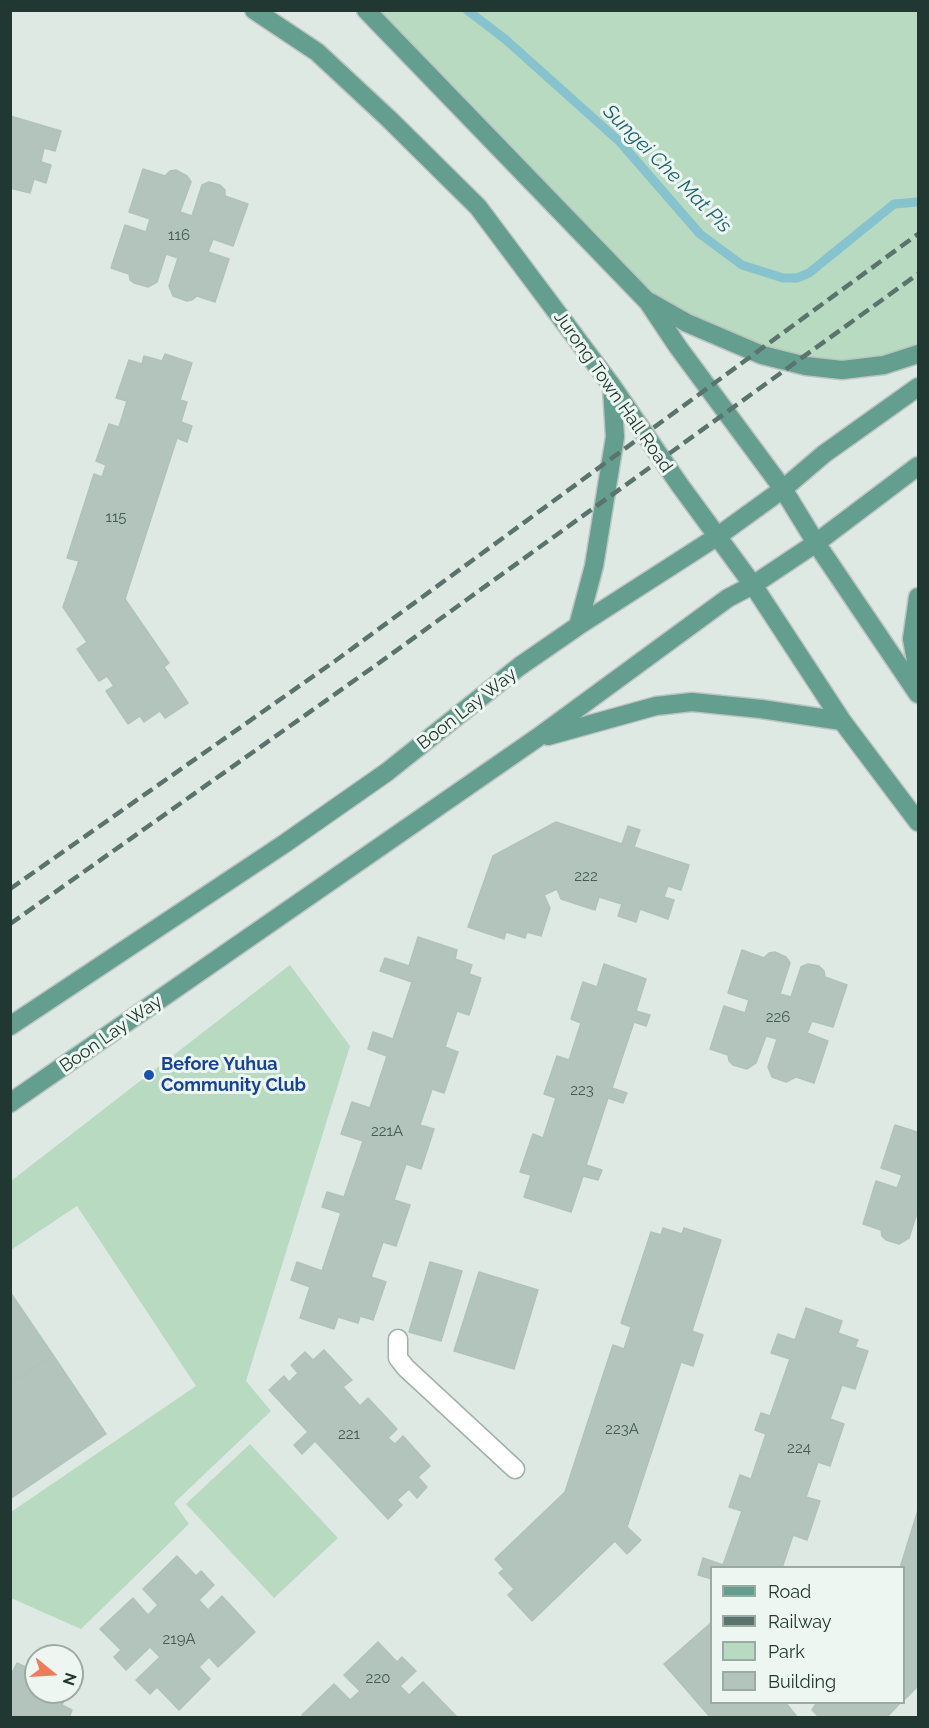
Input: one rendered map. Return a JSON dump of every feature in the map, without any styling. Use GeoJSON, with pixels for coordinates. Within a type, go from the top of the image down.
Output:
{"type":"FeatureCollection","features":[{"type":"Feature","properties":{"kind":"main road","name":"Jurong Town Hall Road"},"geometry":{"type":"LineString","coordinates":[[254,10],[317,52],[478,207],[612,386],[679,484],[753,585],[842,721],[918,822]]}},
{"type":"Feature","properties":{"kind":"main road"},"geometry":{"type":"LineString","coordinates":[[366,10],[648,302],[678,347],[783,489],[816,543],[918,694]]}},
{"type":"Feature","properties":{"kind":"main road"},"geometry":{"type":"LineString","coordinates":[[648,302],[687,323],[762,355],[806,366],[842,370],[884,365],[918,354]]}},
{"type":"Feature","properties":{"kind":"main road"},"geometry":{"type":"LineString","coordinates":[[578,626],[594,566],[615,437],[612,386]]}},
{"type":"Feature","properties":{"kind":"main road","name":"Boon Lay Way"},"geometry":{"type":"LineString","coordinates":[[10,1026],[284,844],[379,777],[520,666],[718,536],[783,489],[824,454],[918,387]]}},
{"type":"Feature","properties":{"kind":"main road","name":"Boon Lay Way"},"geometry":{"type":"LineString","coordinates":[[10,1103],[537,738],[728,598],[753,585],[816,543],[918,466]]}},
{"type":"Feature","properties":{"kind":"main road"},"geometry":{"type":"LineString","coordinates":[[918,597],[912,639],[918,672]]}},
{"type":"Feature","properties":{"kind":"main road"},"geometry":{"type":"LineString","coordinates":[[537,738],[656,706],[692,702],[842,721]]}},
{"type":"Feature","properties":{"kind":"lane"},"geometry":{"type":"LineString","coordinates":[[399,1339],[398,1358],[406,1368],[516,1469]]}},
{"type":"Feature","properties":{"kind":"green space"},"geometry":{"type":"Polygon","coordinates":[[[366,11],[918,11],[918,354],[806,366],[648,302],[366,11]]]}},
{"type":"Feature","properties":{"kind":"green space"},"geometry":{"type":"Polygon","coordinates":[[[290,965],[350,1046],[246,1381],[271,1411],[174,1503],[189,1524],[81,1629],[11,1598],[11,1512],[196,1386],[77,1206],[11,1250],[11,1181],[290,965]]]}},
{"type":"Feature","properties":{"kind":"green space"},"geometry":{"type":"Polygon","coordinates":[[[250,1444],[338,1538],[274,1598],[186,1504],[250,1444]]]}},
{"type":"Feature","properties":{"kind":"building"},"geometry":{"type":"Polygon","coordinates":[[[10,116],[61,131],[55,151],[44,148],[41,162],[51,165],[46,183],[34,179],[30,193],[10,188],[10,116]]]}},
{"type":"Feature","properties":{"kind":"building"},"geometry":{"type":"Polygon","coordinates":[[[143,169],[165,176],[170,171],[176,170],[187,176],[191,182],[180,212],[192,216],[202,185],[209,182],[220,185],[225,190],[225,196],[248,204],[233,246],[213,239],[208,252],[229,259],[215,302],[197,296],[187,301],[173,296],[169,286],[178,258],[166,254],[157,282],[148,287],[134,283],[130,280],[129,274],[111,268],[125,225],[146,232],[150,219],[129,212],[143,169]]]}},
{"type":"Feature","properties":{"kind":"building"},"geometry":{"type":"Polygon","coordinates":[[[165,354],[192,363],[180,400],[187,402],[181,422],[192,426],[187,442],[177,438],[125,599],[169,663],[164,667],[188,703],[165,718],[160,711],[144,722],[140,716],[128,724],[106,691],[114,686],[107,676],[99,681],[77,649],[87,642],[63,607],[79,561],[67,558],[94,474],[102,477],[106,465],[96,461],[109,424],[119,427],[127,401],[116,398],[129,360],[142,364],[144,356],[162,361],[165,354]]]}},
{"type":"Feature","properties":{"kind":"building"},"geometry":{"type":"Polygon","coordinates":[[[556,822],[622,844],[628,826],[640,830],[634,847],[689,865],[681,890],[668,886],[664,897],[674,900],[668,919],[640,909],[636,922],[618,916],[622,904],[599,897],[595,910],[561,899],[557,889],[544,895],[550,908],[541,936],[527,932],[525,938],[506,932],[504,939],[468,927],[493,856],[556,822]]]}},
{"type":"Feature","properties":{"kind":"building"},"geometry":{"type":"Polygon","coordinates":[[[418,937],[457,950],[455,959],[472,965],[469,974],[481,978],[469,1015],[457,1011],[445,1047],[458,1052],[444,1093],[432,1089],[420,1125],[434,1129],[421,1169],[406,1164],[394,1200],[410,1205],[396,1246],[383,1242],[371,1277],[386,1282],[373,1320],[360,1316],[358,1323],[338,1317],[334,1329],[300,1318],[310,1287],[291,1280],[297,1262],[322,1271],[341,1213],[322,1207],[327,1192],[344,1197],[363,1141],[341,1134],[352,1102],[370,1108],[387,1056],[368,1049],[373,1032],[393,1039],[412,982],[380,971],[385,958],[409,966],[418,937]]]}},
{"type":"Feature","properties":{"kind":"building"},"geometry":{"type":"Polygon","coordinates":[[[742,950],[764,958],[769,953],[775,952],[786,957],[790,963],[780,994],[791,997],[801,967],[808,964],[819,966],[824,971],[825,977],[847,985],[833,1027],[812,1021],[807,1033],[828,1041],[814,1083],[796,1077],[786,1082],[772,1077],[768,1067],[777,1039],[766,1036],[756,1063],[747,1069],[733,1065],[728,1055],[710,1049],[724,1006],[745,1013],[749,1000],[728,993],[742,950]]]}},
{"type":"Feature","properties":{"kind":"building"},"geometry":{"type":"Polygon","coordinates":[[[604,964],[646,979],[636,1011],[650,1015],[646,1026],[634,1022],[612,1088],[627,1093],[623,1103],[608,1098],[586,1165],[602,1170],[598,1180],[583,1176],[571,1212],[524,1197],[531,1175],[520,1172],[533,1134],[543,1138],[556,1098],[544,1094],[557,1056],[569,1060],[581,1023],[571,1019],[583,982],[597,987],[604,964]]]}},
{"type":"Feature","properties":{"kind":"building"},"geometry":{"type":"Polygon","coordinates":[[[895,1125],[918,1131],[918,1210],[909,1238],[899,1244],[886,1240],[881,1230],[863,1224],[876,1181],[897,1188],[902,1175],[881,1168],[895,1125]]]}},
{"type":"Feature","properties":{"kind":"building"},"geometry":{"type":"Polygon","coordinates":[[[663,1228],[682,1234],[684,1228],[721,1240],[692,1331],[703,1335],[693,1366],[681,1362],[627,1527],[641,1540],[627,1554],[615,1541],[532,1621],[508,1595],[514,1589],[499,1573],[504,1569],[495,1559],[565,1492],[613,1345],[624,1349],[631,1327],[621,1323],[651,1232],[661,1235],[663,1228]]]}},
{"type":"Feature","properties":{"kind":"building"},"geometry":{"type":"Polygon","coordinates":[[[430,1262],[462,1271],[441,1341],[409,1332],[430,1262]]]}},
{"type":"Feature","properties":{"kind":"building"},"geometry":{"type":"Polygon","coordinates":[[[479,1272],[538,1290],[514,1369],[454,1351],[479,1272]]]}},
{"type":"Feature","properties":{"kind":"building"},"geometry":{"type":"Polygon","coordinates":[[[10,1292],[53,1355],[10,1384],[10,1292]]]}},
{"type":"Feature","properties":{"kind":"building"},"geometry":{"type":"Polygon","coordinates":[[[806,1308],[842,1321],[838,1333],[858,1340],[855,1347],[868,1351],[855,1389],[842,1385],[830,1419],[844,1424],[830,1466],[818,1462],[806,1497],[820,1501],[807,1540],[793,1535],[783,1566],[710,1566],[710,1578],[698,1575],[703,1558],[723,1565],[742,1511],[729,1507],[740,1475],[751,1479],[766,1434],[755,1430],[761,1413],[770,1416],[790,1359],[771,1353],[778,1334],[795,1340],[806,1308]]]}},
{"type":"Feature","properties":{"kind":"building"},"geometry":{"type":"Polygon","coordinates":[[[324,1350],[352,1380],[343,1387],[360,1406],[368,1398],[397,1429],[388,1438],[395,1444],[403,1436],[430,1466],[418,1477],[427,1487],[417,1498],[409,1489],[397,1500],[402,1505],[388,1519],[315,1441],[302,1454],[294,1445],[308,1432],[269,1390],[284,1376],[289,1382],[298,1373],[291,1365],[305,1352],[313,1360],[324,1350]]]}},
{"type":"Feature","properties":{"kind":"building"},"geometry":{"type":"Polygon","coordinates":[[[53,1355],[106,1434],[10,1499],[10,1384],[53,1355]]]}},
{"type":"Feature","properties":{"kind":"building"},"geometry":{"type":"Polygon","coordinates":[[[918,1510],[918,1686],[905,1699],[905,1566],[901,1566],[918,1510]]]}},
{"type":"Feature","properties":{"kind":"building"},"geometry":{"type":"Polygon","coordinates":[[[177,1556],[196,1576],[201,1571],[214,1585],[199,1600],[208,1610],[222,1596],[255,1632],[218,1667],[209,1657],[199,1667],[210,1679],[179,1710],[157,1687],[150,1694],[136,1680],[160,1657],[150,1647],[126,1670],[114,1657],[121,1650],[100,1629],[133,1598],[148,1615],[158,1605],[143,1589],[177,1556]]]}},
{"type":"Feature","properties":{"kind":"building"},"geometry":{"type":"Polygon","coordinates":[[[710,1624],[710,1704],[787,1704],[798,1718],[711,1718],[664,1664],[710,1624]]]}},
{"type":"Feature","properties":{"kind":"building"},"geometry":{"type":"Polygon","coordinates":[[[378,1642],[397,1662],[402,1657],[416,1671],[400,1686],[409,1695],[423,1682],[457,1717],[305,1718],[302,1715],[334,1684],[350,1700],[360,1691],[344,1675],[378,1642]]]}},
{"type":"Feature","properties":{"kind":"building"},"geometry":{"type":"Polygon","coordinates":[[[17,1663],[24,1666],[24,1704],[62,1704],[72,1710],[69,1718],[10,1718],[10,1677],[17,1663]]]}},
{"type":"Feature","properties":{"kind":"building"},"geometry":{"type":"Polygon","coordinates":[[[816,1704],[899,1704],[886,1718],[820,1718],[812,1710],[816,1704]]]}},
{"type":"Feature","properties":{"kind":"waterway","name":"Sungei Che Mat Pis"},"geometry":{"type":"LineString","coordinates":[[467,10],[505,39],[620,142],[700,234],[742,265],[783,278],[797,278],[809,273],[894,204],[918,202]]}},
{"type":"Feature","properties":{"kind":"railway"},"geometry":{"type":"LineString","coordinates":[[10,889],[335,661],[918,234]]}},
{"type":"Feature","properties":{"kind":"railway"},"geometry":{"type":"LineString","coordinates":[[10,924],[379,663],[918,274]]}},
{"type":"Feature","properties":{"kind":"place","name":"Before Yuhua Community Club"},"geometry":{"type":"Point","coordinates":[149,1075]}}]}
